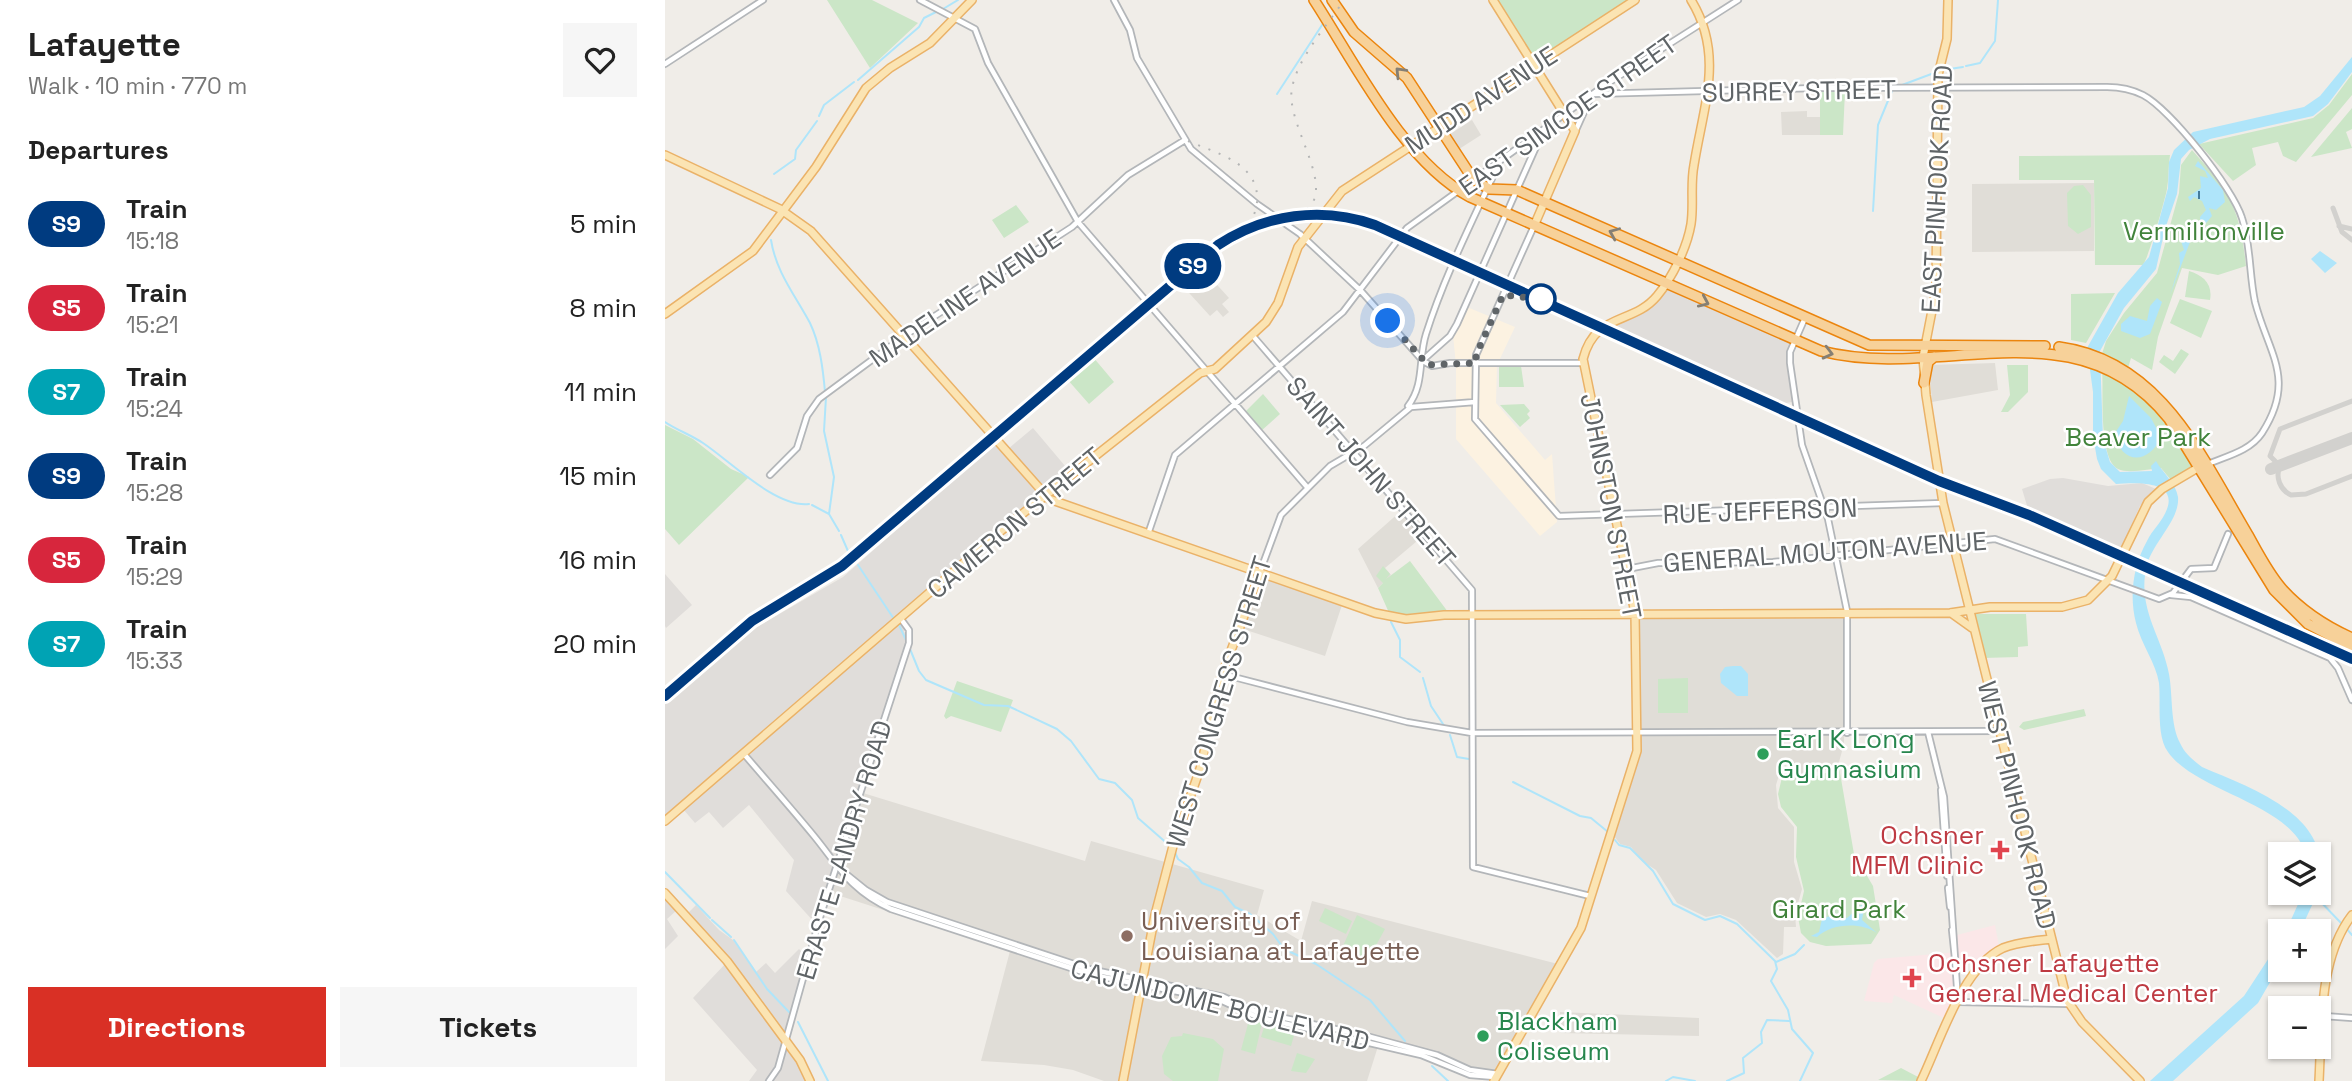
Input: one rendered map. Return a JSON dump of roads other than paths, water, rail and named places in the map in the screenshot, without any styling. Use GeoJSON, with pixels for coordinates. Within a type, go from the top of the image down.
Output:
{"type":"FeatureCollection","features":[{"type":"Feature","properties":{"kind":"highway"},"geometry":{"type":"LineString","coordinates":[[1315,0],[1324,6],[1331,0],[1354,32],[1406,78],[1473,179],[1487,189],[1517,190],[1869,345],[1927,354],[2073,352]]}},
{"type":"Feature","properties":{"kind":"highway"},"geometry":{"type":"LineString","coordinates":[[1315,0],[1409,147],[1430,170],[1458,190],[1507,214],[1794,342],[1847,357],[1901,358],[1920,352],[1927,354],[1946,346],[2033,346],[2073,352],[2111,366],[2140,388],[2161,409],[2252,543],[2263,556],[2272,559],[2258,560]]}},
{"type":"Feature","properties":{"kind":"highway"},"geometry":{"type":"LineString","coordinates":[[1924,383],[1927,354]]}},
{"type":"Feature","properties":{"kind":"highway"},"geometry":{"type":"LineString","coordinates":[[2205,471],[2233,533],[2302,608],[2352,638]]}},
{"type":"Feature","properties":{"kind":"highway"},"geometry":{"type":"LineString","coordinates":[[2258,560],[2274,590],[2299,617],[2322,633],[2352,647]]}},
{"type":"Feature","properties":{"kind":"main road"},"geometry":{"type":"LineString","coordinates":[[665,314],[753,251],[784,212],[866,88],[890,68],[927,46],[972,0]]}},
{"type":"Feature","properties":{"kind":"main road"},"geometry":{"type":"LineString","coordinates":[[1493,0],[1575,133],[1534,226]]}},
{"type":"Feature","properties":{"kind":"main road","name":"MUDD AVENUE"},"geometry":{"type":"LineString","coordinates":[[1330,204],[1345,189],[1635,0]]}},
{"type":"Feature","properties":{"kind":"main road"},"geometry":{"type":"LineString","coordinates":[[1665,284],[1690,228],[1693,167],[1708,93],[1709,44],[1704,22],[1691,0]]}},
{"type":"Feature","properties":{"kind":"main road","name":"EAST PINHOOK ROAD"},"geometry":{"type":"LineString","coordinates":[[1927,354],[1936,290],[1937,88],[1939,68],[1948,39],[1948,0]]}},
{"type":"Feature","properties":{"kind":"main road"},"geometry":{"type":"LineString","coordinates":[[666,157],[784,212],[818,238],[1045,496],[1064,506],[1387,617],[1406,619],[1472,615],[1950,613],[1969,610],[2070,608],[2091,598],[2110,581],[2137,525],[2155,496],[2179,481],[2205,471]]}},
{"type":"Feature","properties":{"kind":"main road","name":"CAMERON STREET"},"geometry":{"type":"LineString","coordinates":[[665,821],[1045,496],[1200,373],[1215,369],[1253,336],[1275,309],[1293,257],[1330,204]]}},
{"type":"Feature","properties":{"kind":"main road","name":"JOHNSTON STREET"},"geometry":{"type":"LineString","coordinates":[[1496,1077],[1574,943],[1592,897],[1633,771],[1637,732],[1636,615],[1582,363],[1589,342],[1602,327],[1648,304],[1665,284]]}},
{"type":"Feature","properties":{"kind":"main road"},"geometry":{"type":"LineString","coordinates":[[1924,383],[1943,503]]}},
{"type":"Feature","properties":{"kind":"main road","name":"WEST PINHOOK ROAD"},"geometry":{"type":"LineString","coordinates":[[1943,503],[2069,1004],[2097,1038],[2140,1081]]}},
{"type":"Feature","properties":{"kind":"main road","name":"WEST CONGRESS STREET"},"geometry":{"type":"LineString","coordinates":[[1123,1081],[1172,848],[1201,766],[1222,674],[1260,573]]}},
{"type":"Feature","properties":{"kind":"main road"},"geometry":{"type":"LineString","coordinates":[[1950,613],[1973,630]]}},
{"type":"Feature","properties":{"kind":"main road"},"geometry":{"type":"LineString","coordinates":[[665,893],[727,961],[800,1060],[808,1079]]}},
{"type":"Feature","properties":{"kind":"main road"},"geometry":{"type":"LineString","coordinates":[[2327,996],[2330,962],[2343,927],[2352,915]]}},
{"type":"Feature","properties":{"kind":"main road"},"geometry":{"type":"LineString","coordinates":[[1921,1081],[1967,983],[1981,964],[2003,948],[2051,939]]}},
{"type":"Feature","properties":{"kind":"main road"},"geometry":{"type":"LineString","coordinates":[[2319,1081],[2321,1059]]}},
{"type":"Feature","properties":{"kind":"street"},"geometry":{"type":"LineString","coordinates":[[665,64],[763,0]]}},
{"type":"Feature","properties":{"kind":"street"},"geometry":{"type":"LineString","coordinates":[[920,0],[955,17],[978,33],[998,83],[1078,222],[1307,487]]}},
{"type":"Feature","properties":{"kind":"street"},"geometry":{"type":"LineString","coordinates":[[1114,0],[1130,30],[1137,58],[1192,151],[1304,238],[1361,291],[1422,360],[1432,366],[1455,363],[1582,363]]}},
{"type":"Feature","properties":{"kind":"street","name":"EAST SIMCOE STREET"},"geometry":{"type":"LineString","coordinates":[[1147,534],[1175,455],[1343,313],[1401,234],[1592,94],[1738,0]]}},
{"type":"Feature","properties":{"kind":"street","name":"SURREY STREET"},"geometry":{"type":"LineString","coordinates":[[1592,94],[1937,88],[2123,88],[2151,100],[2229,188],[2240,211],[2255,300],[2280,374],[2278,392],[2262,433],[2249,446],[2218,460],[2205,471]]}},
{"type":"Feature","properties":{"kind":"street"},"geometry":{"type":"LineString","coordinates":[[1575,133],[1592,94]]}},
{"type":"Feature","properties":{"kind":"street"},"geometry":{"type":"LineString","coordinates":[[1422,360],[1452,333],[1545,128]]}},
{"type":"Feature","properties":{"kind":"street","name":"MADELINE AVENUE"},"geometry":{"type":"LineString","coordinates":[[769,475],[797,447],[806,416],[814,404],[904,338],[1078,222],[1126,176],[1185,140]]}},
{"type":"Feature","properties":{"kind":"street"},"geometry":{"type":"LineString","coordinates":[[1406,410],[1415,395],[1425,337],[1455,260],[1500,160]]}},
{"type":"Feature","properties":{"kind":"street","name":"RUE JEFFERSON"},"geometry":{"type":"LineString","coordinates":[[1534,226],[1493,317],[1476,363],[1476,422],[1559,516],[1943,503]]}},
{"type":"Feature","properties":{"kind":"street"},"geometry":{"type":"LineString","coordinates":[[1805,318],[1789,357],[1796,417],[1806,459],[1831,530],[1847,614],[1847,733]]}},
{"type":"Feature","properties":{"kind":"street","name":"SAINT JOHN STREET"},"geometry":{"type":"LineString","coordinates":[[1253,336],[1468,584],[1474,599],[1473,867],[1592,897]]}},
{"type":"Feature","properties":{"kind":"street"},"geometry":{"type":"LineString","coordinates":[[1415,395],[1425,402],[1475,402]]}},
{"type":"Feature","properties":{"kind":"street","name":"WEST CONGRESS STREET"},"geometry":{"type":"LineString","coordinates":[[1260,573],[1281,515],[1307,487],[1333,464],[1354,453],[1406,410],[1435,403]]}},
{"type":"Feature","properties":{"kind":"street"},"geometry":{"type":"LineString","coordinates":[[2205,471],[2212,468],[2218,460]]}},
{"type":"Feature","properties":{"kind":"street"},"geometry":{"type":"LineString","coordinates":[[2171,595],[2191,569],[2215,567],[2233,533]]}},
{"type":"Feature","properties":{"kind":"street","name":"GENERAL MOUTON AVENUE"},"geometry":{"type":"LineString","coordinates":[[1626,570],[1658,563],[1773,562],[1953,543],[2006,541],[2148,596],[2159,599],[2181,594]]}},
{"type":"Feature","properties":{"kind":"street"},"geometry":{"type":"LineString","coordinates":[[2177,589],[2181,594],[2330,658],[2338,667],[2352,700]]}},
{"type":"Feature","properties":{"kind":"street","name":"ERASTE LANDRY ROAD"},"geometry":{"type":"LineString","coordinates":[[769,1081],[776,1072],[786,1042],[837,867],[910,639],[909,630],[901,619]]}},
{"type":"Feature","properties":{"kind":"street"},"geometry":{"type":"LineString","coordinates":[[1222,674],[1407,722],[1472,733],[1999,731]]}},
{"type":"Feature","properties":{"kind":"street"},"geometry":{"type":"LineString","coordinates":[[1928,732],[1942,790],[1958,1002],[2069,1004]]}},
{"type":"Feature","properties":{"kind":"street","name":"CAJUNDOME BOULEVARD"},"geometry":{"type":"LineString","coordinates":[[744,754],[837,867],[866,890],[895,905],[1089,969],[1224,1001],[1250,1015],[1372,1040]]}},
{"type":"Feature","properties":{"kind":"street"},"geometry":{"type":"LineString","coordinates":[[1957,981],[1961,986],[1967,983]]}},
{"type":"Feature","properties":{"kind":"street","name":"CAJUNDOME BOULEVARD"},"geometry":{"type":"LineString","coordinates":[[1142,983],[1219,996],[1257,1012],[1372,1040],[1496,1077]]}},
{"type":"Feature","properties":{"kind":"street"},"geometry":{"type":"LineString","coordinates":[[1195,996],[1219,996]]}},
{"type":"Feature","properties":{"kind":"street"},"geometry":{"type":"LineString","coordinates":[[1953,1013],[1969,1002]]}},
{"type":"Feature","properties":{"kind":"street"},"geometry":{"type":"LineString","coordinates":[[2331,1016],[2352,1018]]}},
{"type":"Feature","properties":{"kind":"water"},"geometry":{"type":"Polygon","coordinates":[[[2352,57],[2352,72],[2328,104],[2313,116],[2210,139],[2189,150],[2181,159],[2177,194],[2165,229],[2156,269],[2124,308],[2100,351],[2103,439],[2110,462],[2120,472],[2152,471],[2151,466],[2156,461],[2177,492],[2175,514],[2147,565],[2145,595],[2151,621],[2166,660],[2173,719],[2180,743],[2187,754],[2202,767],[2282,806],[2299,820],[2314,842],[2300,842],[2282,822],[2181,766],[2164,745],[2160,728],[2159,683],[2136,623],[2133,592],[2142,551],[2165,513],[2169,499],[2166,492],[2152,485],[2116,484],[2101,469],[2093,436],[2093,392],[2087,348],[2118,293],[2149,257],[2168,188],[2169,162],[2174,150],[2193,132],[2304,107],[2320,96],[2352,57]]]}},
{"type":"Feature","properties":{"kind":"water"},"geometry":{"type":"Polygon","coordinates":[[[2198,161],[2223,190],[2225,202],[2216,210],[2209,208],[2212,216],[2190,242],[2170,295],[2180,264],[2179,253],[2184,250],[2181,241],[2189,228],[2200,228],[2200,217],[2206,210],[2202,201],[2194,197],[2190,201],[2188,197],[2201,188],[2200,176],[2208,178],[2205,171],[2195,166],[2198,161]]]}},
{"type":"Feature","properties":{"kind":"water"},"geometry":{"type":"Polygon","coordinates":[[[2320,251],[2337,263],[2325,273],[2311,259],[2320,251]]]}},
{"type":"Feature","properties":{"kind":"water"},"geometry":{"type":"Polygon","coordinates":[[[2157,298],[2162,302],[2150,334],[2140,338],[2121,331],[2121,324],[2130,316],[2147,321],[2150,306],[2157,298]]]}},
{"type":"Feature","properties":{"kind":"water"},"geometry":{"type":"Polygon","coordinates":[[[2129,396],[2151,418],[2161,437],[2149,453],[2135,458],[2123,451],[2115,433],[2123,421],[2129,396]]]}},
{"type":"Feature","properties":{"kind":"water"},"geometry":{"type":"Polygon","coordinates":[[[1741,666],[1748,674],[1748,696],[1737,696],[1721,683],[1720,674],[1725,667],[1741,666]]]}},
{"type":"Feature","properties":{"kind":"water"},"geometry":{"type":"Polygon","coordinates":[[[1865,902],[1862,920],[1877,933],[1863,927],[1847,926],[1830,929],[1817,937],[1811,936],[1819,932],[1822,919],[1830,916],[1847,918],[1865,902]]]}},
{"type":"Feature","properties":{"kind":"water"},"geometry":{"type":"Polygon","coordinates":[[[2298,905],[2312,905],[2306,919],[2291,919],[2298,905]]]}},
{"type":"Feature","properties":{"kind":"water"},"geometry":{"type":"Polygon","coordinates":[[[2268,959],[2268,982],[2270,982],[2258,1003],[2173,1081],[2150,1081],[2244,996],[2268,959]]]}},
{"type":"Feature","properties":{"kind":"waterway"},"geometry":{"type":"LineString","coordinates":[[943,9],[958,0]]}},
{"type":"Feature","properties":{"kind":"waterway"},"geometry":{"type":"LineString","coordinates":[[1966,66],[1980,63],[1995,41],[1998,0]]}},
{"type":"Feature","properties":{"kind":"waterway"},"geometry":{"type":"LineString","coordinates":[[858,80],[919,27],[924,18],[936,12]]}},
{"type":"Feature","properties":{"kind":"waterway"},"geometry":{"type":"LineString","coordinates":[[1277,94],[1324,22]]}},
{"type":"Feature","properties":{"kind":"waterway"},"geometry":{"type":"LineString","coordinates":[[1943,70],[1963,67]]}},
{"type":"Feature","properties":{"kind":"waterway"},"geometry":{"type":"LineString","coordinates":[[1902,85],[1934,73]]}},
{"type":"Feature","properties":{"kind":"waterway"},"geometry":{"type":"LineString","coordinates":[[819,116],[824,105],[854,82]]}},
{"type":"Feature","properties":{"kind":"waterway"},"geometry":{"type":"LineString","coordinates":[[1873,211],[1878,125],[1892,91]]}},
{"type":"Feature","properties":{"kind":"waterway"},"geometry":{"type":"LineString","coordinates":[[774,174],[795,159],[796,150],[817,121]]}},
{"type":"Feature","properties":{"kind":"waterway"},"geometry":{"type":"LineString","coordinates":[[771,240],[782,273],[816,339],[825,392]]}},
{"type":"Feature","properties":{"kind":"waterway"},"geometry":{"type":"LineString","coordinates":[[826,397],[824,431],[834,477],[829,514],[839,531]]}},
{"type":"Feature","properties":{"kind":"waterway"},"geometry":{"type":"LineString","coordinates":[[665,422],[703,443],[754,482],[782,499],[809,504]]}},
{"type":"Feature","properties":{"kind":"waterway"},"geometry":{"type":"LineString","coordinates":[[812,505],[829,514]]}},
{"type":"Feature","properties":{"kind":"waterway"},"geometry":{"type":"LineString","coordinates":[[841,535],[851,558]]}},
{"type":"Feature","properties":{"kind":"waterway"},"geometry":{"type":"LineString","coordinates":[[858,565],[894,619]]}},
{"type":"Feature","properties":{"kind":"waterway"},"geometry":{"type":"LineString","coordinates":[[1391,622],[1400,640],[1400,657],[1420,672]]}},
{"type":"Feature","properties":{"kind":"waterway"},"geometry":{"type":"LineString","coordinates":[[899,625],[906,640]]}},
{"type":"Feature","properties":{"kind":"waterway"},"geometry":{"type":"LineString","coordinates":[[910,649],[926,680],[984,705],[1008,706],[1057,729],[1071,741],[1099,779],[1115,783],[1132,800],[1138,818],[1170,846]]}},
{"type":"Feature","properties":{"kind":"waterway"},"geometry":{"type":"LineString","coordinates":[[1423,678],[1431,706],[1445,727]]}},
{"type":"Feature","properties":{"kind":"waterway"},"geometry":{"type":"LineString","coordinates":[[1450,735],[1457,757],[1469,759]]}},
{"type":"Feature","properties":{"kind":"waterway"},"geometry":{"type":"LineString","coordinates":[[1513,782],[1580,816],[1591,818],[1608,832]]}},
{"type":"Feature","properties":{"kind":"waterway"},"geometry":{"type":"LineString","coordinates":[[1615,840],[1619,845],[1630,848],[1653,871],[1673,904],[1705,920],[1720,916],[1737,924],[1775,961],[1777,969],[1771,981],[1788,1010],[1792,1029],[1813,1053],[1800,1081]]}},
{"type":"Feature","properties":{"kind":"waterway"},"geometry":{"type":"LineString","coordinates":[[1174,850],[1178,859],[1189,867],[1202,883],[1222,891],[1235,907],[1250,914],[1273,934],[1284,949],[1316,964],[1370,1000],[1405,1041]]}},
{"type":"Feature","properties":{"kind":"waterway"},"geometry":{"type":"LineString","coordinates":[[665,872],[710,918]]}},
{"type":"Feature","properties":{"kind":"waterway"},"geometry":{"type":"LineString","coordinates":[[2324,905],[2342,924]]}},
{"type":"Feature","properties":{"kind":"waterway"},"geometry":{"type":"LineString","coordinates":[[712,920],[731,937]]}},
{"type":"Feature","properties":{"kind":"waterway"},"geometry":{"type":"LineString","coordinates":[[2346,928],[2352,935]]}},
{"type":"Feature","properties":{"kind":"waterway"},"geometry":{"type":"LineString","coordinates":[[734,940],[767,989],[790,1013]]}},
{"type":"Feature","properties":{"kind":"waterway"},"geometry":{"type":"LineString","coordinates":[[1776,962],[1795,954],[1804,945]]}},
{"type":"Feature","properties":{"kind":"waterway"},"geometry":{"type":"LineString","coordinates":[[1727,1081],[1744,1073],[1743,1058],[1762,1043],[1761,1032],[1767,1020],[1789,1021]]}},
{"type":"Feature","properties":{"kind":"waterway"},"geometry":{"type":"LineString","coordinates":[[798,1022],[828,1081]]}},
{"type":"Feature","properties":{"kind":"waterway"},"geometry":{"type":"LineString","coordinates":[[1432,1066],[1448,1081]]}},
{"type":"Feature","properties":{"kind":"waterway"},"geometry":{"type":"LineString","coordinates":[[1666,1081],[1673,1077],[1695,1081]]}},
{"type":"Feature","properties":{"kind":"railway"},"geometry":{"type":"LineString","coordinates":[[1297,214],[1311,206],[1316,193],[1315,177],[1292,104],[1292,88],[1307,53],[1344,0]]}},
{"type":"Feature","properties":{"kind":"railway"},"geometry":{"type":"LineString","coordinates":[[1188,141],[1234,161],[1251,178],[1256,189],[1257,202],[1254,214],[1242,230]]}},
{"type":"Feature","properties":{"kind":"railway"},"geometry":{"type":"LineString","coordinates":[[665,696],[752,621],[842,566],[1218,245],[1255,226],[1295,216],[1315,215],[1355,219],[1375,225],[1959,490],[2029,515],[2352,659]]}},
{"type":"Feature","properties":{"kind":"train","name":"S9"},"geometry":{"type":"LineString","coordinates":[[665,696],[752,621],[819,583],[842,566],[1218,245],[1240,232],[1266,222],[1287,216],[1317,214],[1346,217],[1375,225],[1970,495],[2029,515],[2352,659]]}},
{"type":"Feature","properties":{"kind":"place","name":"Earl K Long Gymnasium"},"geometry":{"type":"Point","coordinates":[1763,754]}},
{"type":"Feature","properties":{"kind":"place","name":"Ochsner MFM Clinic"},"geometry":{"type":"Point","coordinates":[2000,850]}},
{"type":"Feature","properties":{"kind":"place","name":"University of Louisiana at Lafayette"},"geometry":{"type":"Point","coordinates":[1127,936]}},
{"type":"Feature","properties":{"kind":"place","name":"Ochsner Lafayette General Medical Center"},"geometry":{"type":"Point","coordinates":[1912,978]}},
{"type":"Feature","properties":{"kind":"place","name":"Blackham Coliseum"},"geometry":{"type":"Point","coordinates":[1483,1036]}},
{"type":"Feature","properties":{"kind":"park label","name":"Vermilionville"},"geometry":{"type":"Point","coordinates":[2204,231]}},
{"type":"Feature","properties":{"kind":"park label","name":"Beaver Park"},"geometry":{"type":"Point","coordinates":[2138,437]}},
{"type":"Feature","properties":{"kind":"park label","name":"Girard Park"},"geometry":{"type":"Point","coordinates":[1839,909]}}]}
